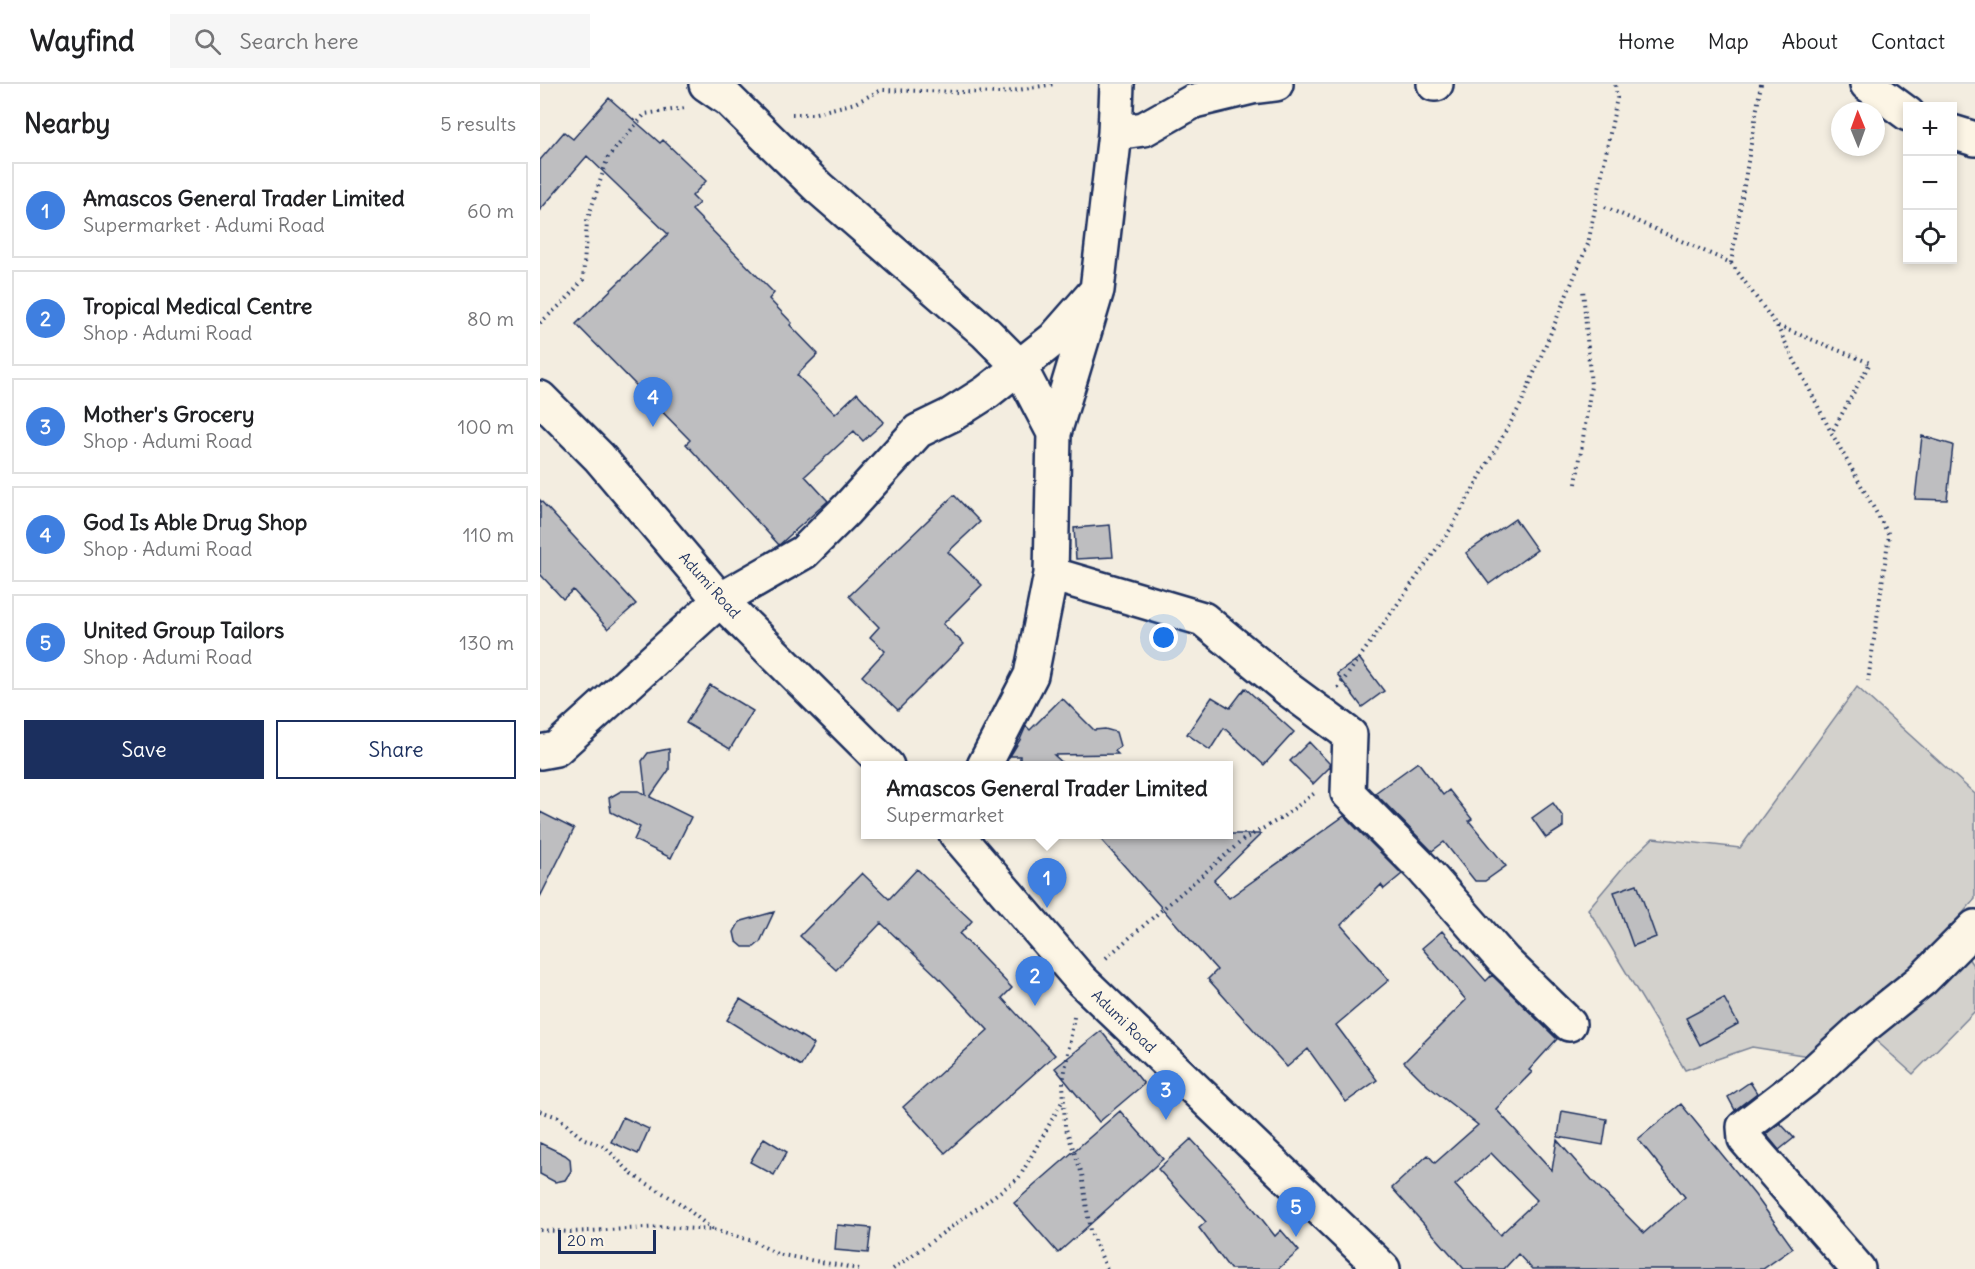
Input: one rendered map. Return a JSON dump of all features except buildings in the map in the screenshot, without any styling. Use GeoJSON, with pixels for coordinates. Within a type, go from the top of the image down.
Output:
{"type":"FeatureCollection","features":[{"type":"Feature","properties":{"kind":"street"},"geometry":{"type":"LineString","coordinates":[[986,761],[1031,675],[1051,574],[1054,433],[1097,290],[1115,133],[1117,84]]}},
{"type":"Feature","properties":{"kind":"street"},"geometry":{"type":"LineString","coordinates":[[1115,133],[1144,129],[1194,101],[1252,87],[1276,84]]}},
{"type":"Feature","properties":{"kind":"street"},"geometry":{"type":"LineString","coordinates":[[1867,84],[1903,110]]}},
{"type":"Feature","properties":{"kind":"street"},"geometry":{"type":"LineString","coordinates":[[717,92],[819,188],[986,333],[1019,366],[1054,433]]}},
{"type":"Feature","properties":{"kind":"street"},"geometry":{"type":"LineString","coordinates":[[1957,133],[1975,139]]}},
{"type":"Feature","properties":{"kind":"street"},"geometry":{"type":"LineString","coordinates":[[540,752],[556,749],[720,600],[804,552],[918,431],[951,415],[987,392],[1054,339],[1097,290]]}},
{"type":"Feature","properties":{"kind":"street","name":"Adumi Road"},"geometry":{"type":"LineString","coordinates":[[540,398],[599,457],[720,600],[883,761]]}},
{"type":"Feature","properties":{"kind":"street"},"geometry":{"type":"LineString","coordinates":[[1051,574],[1203,619],[1289,690],[1350,735],[1348,793],[1424,870],[1504,961],[1569,1024]]}},
{"type":"Feature","properties":{"kind":"street","name":"Adumi Road"},"geometry":{"type":"LineString","coordinates":[[960,839],[1081,980],[1383,1269]]}},
{"type":"Feature","properties":{"kind":"street"},"geometry":{"type":"LineString","coordinates":[[1858,1269],[1745,1140],[1744,1127],[1804,1081],[1861,1029],[1922,980],[1975,927]]}},
{"type":"Feature","properties":{"kind":"path"},"geometry":{"type":"LineString","coordinates":[[788,114],[812,114],[855,103],[881,90],[1001,93],[1054,84]]}},
{"type":"Feature","properties":{"kind":"path"},"geometry":{"type":"LineString","coordinates":[[1336,691],[1450,530],[1521,404],[1588,244],[1617,98],[1615,84]]}},
{"type":"Feature","properties":{"kind":"path"},"geometry":{"type":"LineString","coordinates":[[1731,263],[1761,84]]}},
{"type":"Feature","properties":{"kind":"path"},"geometry":{"type":"LineString","coordinates":[[540,323],[566,300],[583,280],[587,221],[608,158],[645,114],[708,104],[717,92]]}},
{"type":"Feature","properties":{"kind":"path"},"geometry":{"type":"LineString","coordinates":[[1605,207],[1731,263],[1777,326],[1888,536],[1868,681]]}},
{"type":"Feature","properties":{"kind":"path"},"geometry":{"type":"LineString","coordinates":[[1575,484],[1591,386],[1583,289]]}},
{"type":"Feature","properties":{"kind":"path"},"geometry":{"type":"LineString","coordinates":[[1777,326],[1870,363],[1831,432]]}},
{"type":"Feature","properties":{"kind":"path"},"geometry":{"type":"LineString","coordinates":[[1107,1269],[1090,1231],[1082,1174],[1065,1126],[1063,1082],[1067,1047],[1081,980],[1244,839],[1280,819],[1323,786]]}},
{"type":"Feature","properties":{"kind":"path"},"geometry":{"type":"LineString","coordinates":[[892,1269],[1019,1178],[1064,1100]]}},
{"type":"Feature","properties":{"kind":"path"},"geometry":{"type":"LineString","coordinates":[[540,1111],[558,1117],[582,1138],[605,1148],[633,1174],[681,1204],[713,1230]]}},
{"type":"Feature","properties":{"kind":"path"},"geometry":{"type":"LineString","coordinates":[[540,1230],[571,1232],[664,1227],[713,1230],[753,1241],[777,1254],[859,1269]]}},
{"type":"Feature","properties":{"kind":"shaded area"},"geometry":{"type":"Polygon","coordinates":[[[1857,687],[1975,794],[1975,899],[1948,930],[1975,968],[1975,1011],[1913,1074],[1871,1036],[1809,1056],[1752,1047],[1685,1070],[1588,909],[1625,865],[1653,838],[1740,848],[1857,687]]]}},
{"type":"Feature","properties":{"kind":"place","name":"God Is Able Drug Shop"},"geometry":{"type":"Point","coordinates":[653,427]}},
{"type":"Feature","properties":{"kind":"place","name":"Amascos General Trader Limited"},"geometry":{"type":"Point","coordinates":[1047,908]}},
{"type":"Feature","properties":{"kind":"place","name":"Tropical Medical Centre"},"geometry":{"type":"Point","coordinates":[1035,1006]}},
{"type":"Feature","properties":{"kind":"place","name":"Mother's Grocery"},"geometry":{"type":"Point","coordinates":[1166,1120]}},
{"type":"Feature","properties":{"kind":"place","name":"United Group Tailors"},"geometry":{"type":"Point","coordinates":[1296,1237]}}]}
